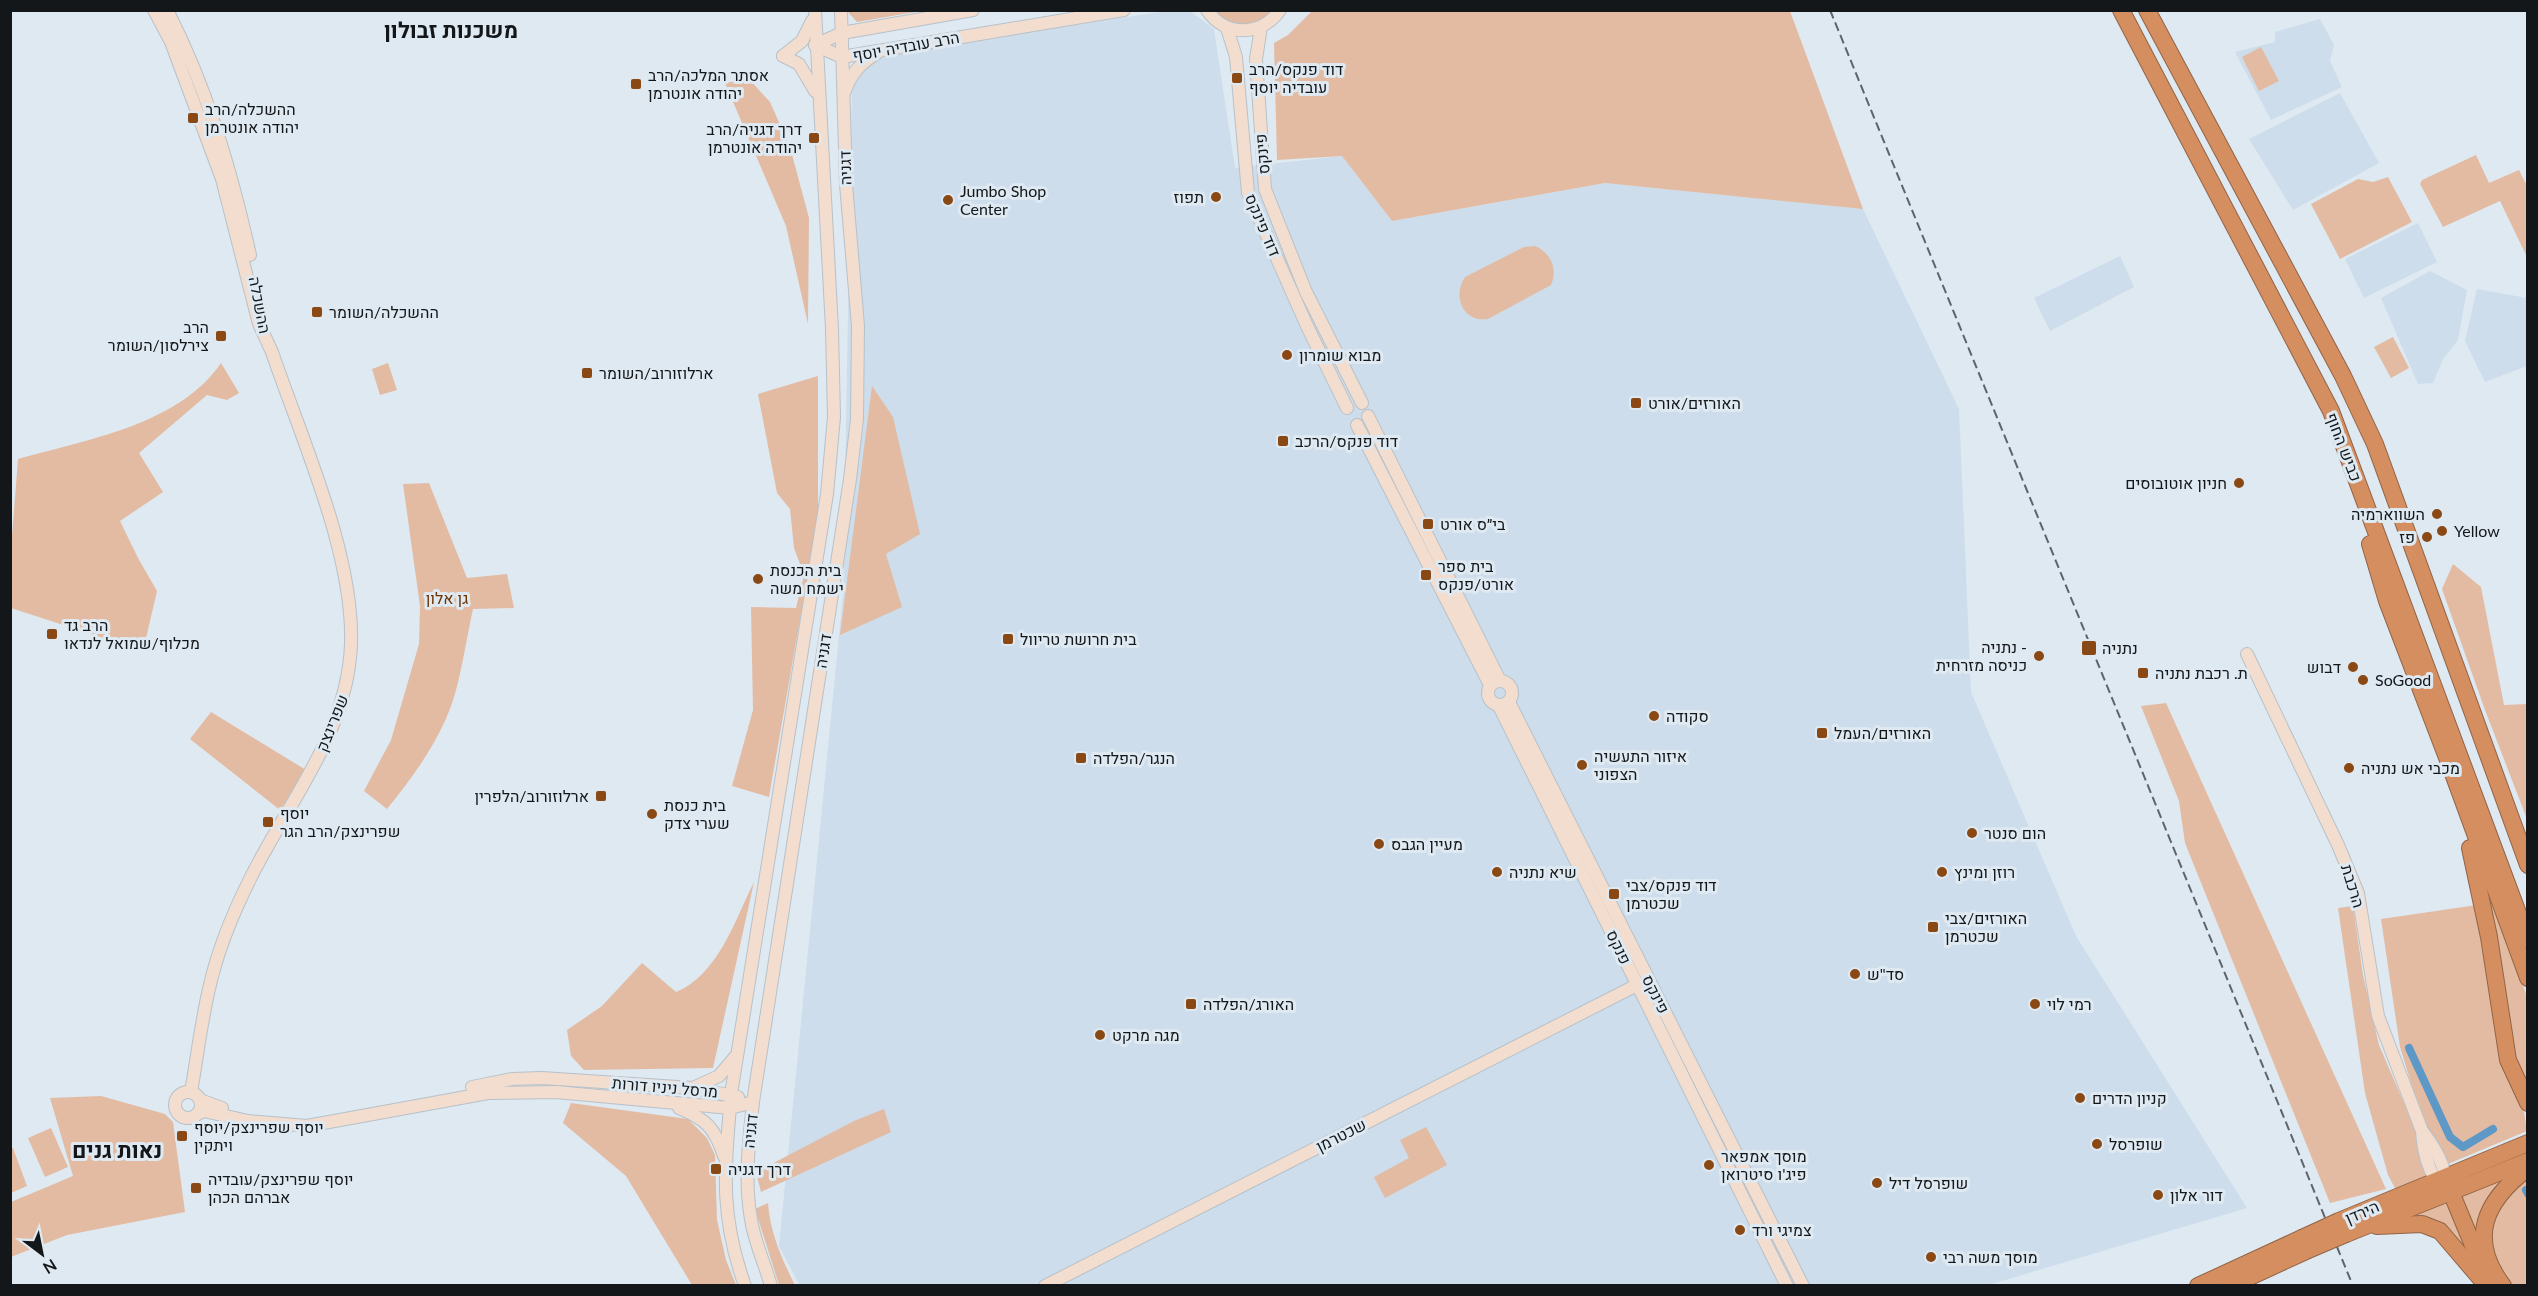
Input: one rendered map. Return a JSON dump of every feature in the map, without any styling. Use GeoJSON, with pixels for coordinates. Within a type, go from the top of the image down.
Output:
{"type":"FeatureCollection","features":[{"type":"Feature","properties":{"kind":"highway","name":"כביש החוף"},"geometry":{"type":"LineString","coordinates":[[2121,10],[2331,411],[2528,940]]}},
{"type":"Feature","properties":{"kind":"highway","name":"כביש החוף"},"geometry":{"type":"LineString","coordinates":[[2146,10],[2343,376],[2375,444],[2528,865]]}},
{"type":"Feature","properties":{"kind":"highway"},"geometry":{"type":"LineString","coordinates":[[2331,411],[2387,601],[2528,978]]}},
{"type":"Feature","properties":{"kind":"highway"},"geometry":{"type":"LineString","coordinates":[[2451,768],[2481,891],[2508,1060],[2528,1103]]}},
{"type":"Feature","properties":{"kind":"highway"},"geometry":{"type":"LineString","coordinates":[[2492,1286],[2444,1184],[2458,1179],[2475,1164],[2528,1143]]}},
{"type":"Feature","properties":{"kind":"highway","name":"הירדן"},"geometry":{"type":"LineString","coordinates":[[2349,1228],[2444,1184],[2528,1161]]}},
{"type":"Feature","properties":{"kind":"highway"},"geometry":{"type":"LineString","coordinates":[[2503,1286],[2484,1252],[2486,1217],[2499,1193],[2528,1168]]}},
{"type":"Feature","properties":{"kind":"highway","name":"הירדן"},"geometry":{"type":"LineString","coordinates":[[2198,1286],[2304,1244],[2418,1205],[2444,1184]]}},
{"type":"Feature","properties":{"kind":"highway"},"geometry":{"type":"LineString","coordinates":[[2349,1228],[2409,1224],[2433,1227],[2447,1237],[2487,1286]]}},
{"type":"Feature","properties":{"kind":"highway","name":"הירדן"},"geometry":{"type":"LineString","coordinates":[[2230,1286],[2304,1244]]}},
{"type":"Feature","properties":{"kind":"street","name":"ההשכלה"},"geometry":{"type":"LineString","coordinates":[[154,10],[175,53],[222,179],[259,324],[268,341]]}},
{"type":"Feature","properties":{"kind":"street","name":"ההשכלה"},"geometry":{"type":"LineString","coordinates":[[167,10],[196,70],[232,177],[268,341]]}},
{"type":"Feature","properties":{"kind":"street","name":"דגניה"},"geometry":{"type":"LineString","coordinates":[[745,1286],[735,1256],[727,1217],[725,1160],[731,1094],[827,494],[833,428],[832,329],[814,10]]}},
{"type":"Feature","properties":{"kind":"street"},"geometry":{"type":"LineString","coordinates":[[814,10],[808,33],[802,41],[783,56],[800,64],[810,79],[818,99]]}},
{"type":"Feature","properties":{"kind":"street","name":"דגניה"},"geometry":{"type":"LineString","coordinates":[[771,1286],[751,1221],[747,1191],[747,1154],[857,419],[858,327],[846,184],[841,10]]}},
{"type":"Feature","properties":{"kind":"street"},"geometry":{"type":"LineString","coordinates":[[841,10],[850,25],[864,30]]}},
{"type":"Feature","properties":{"kind":"street","name":"הרב עובדיה יוסף"},"geometry":{"type":"LineString","coordinates":[[815,45],[842,33],[973,10]]}},
{"type":"Feature","properties":{"kind":"street","name":"הרב עובדיה יוסף"},"geometry":{"type":"LineString","coordinates":[[815,45],[842,57],[1124,10]]}},
{"type":"Feature","properties":{"kind":"street"},"geometry":{"type":"LineString","coordinates":[[1207,10],[1216,22],[1227,28],[1247,31],[1262,27],[1271,21],[1280,10]]}},
{"type":"Feature","properties":{"kind":"street","name":"פינקס"},"geometry":{"type":"LineString","coordinates":[[1262,27],[1256,59],[1265,189],[1306,292],[1362,403]]}},
{"type":"Feature","properties":{"kind":"street","name":"דוד פינקס"},"geometry":{"type":"LineString","coordinates":[[1227,28],[1236,57],[1248,192],[1307,326],[1347,408]]}},
{"type":"Feature","properties":{"kind":"street"},"geometry":{"type":"LineString","coordinates":[[843,98],[853,72],[883,49]]}},
{"type":"Feature","properties":{"kind":"street","name":"שפרינצק"},"geometry":{"type":"LineString","coordinates":[[195,1096],[209,988],[226,937],[249,880],[313,767],[335,723],[343,704],[349,673],[351,642],[349,612],[335,534],[268,341]]}},
{"type":"Feature","properties":{"kind":"street"},"geometry":{"type":"LineString","coordinates":[[1495,683],[1368,416],[1368,409],[1362,403],[1355,402],[1347,408],[1345,415],[1348,421],[1357,425],[1495,683],[1510,687],[1512,694],[1504,704],[1493,704],[1488,697],[1495,683]]}},
{"type":"Feature","properties":{"kind":"street"},"geometry":{"type":"LineString","coordinates":[[1357,425],[1364,422],[1368,416]]}},
{"type":"Feature","properties":{"kind":"street","name":"הרכבת"},"geometry":{"type":"LineString","coordinates":[[2247,654],[2338,845],[2358,893],[2378,1016],[2422,1131],[2432,1143],[2444,1184]]}},
{"type":"Feature","properties":{"kind":"street","name":"פינקס"},"geometry":{"type":"LineString","coordinates":[[1504,704],[1803,1286]]}},
{"type":"Feature","properties":{"kind":"street","name":"פנקס"},"geometry":{"type":"LineString","coordinates":[[1504,704],[1637,985],[1787,1286]]}},
{"type":"Feature","properties":{"kind":"street","name":"שכטרמן"},"geometry":{"type":"LineString","coordinates":[[1046,1286],[1637,985]]}},
{"type":"Feature","properties":{"kind":"street"},"geometry":{"type":"LineString","coordinates":[[693,1088],[719,1076],[728,1068],[738,1051]]}},
{"type":"Feature","properties":{"kind":"street","name":"מרסל ניניו דורות"},"geometry":{"type":"LineString","coordinates":[[195,1096],[208,1104],[241,1112],[306,1119],[512,1079],[556,1079],[693,1088],[731,1094],[753,1102]]}},
{"type":"Feature","properties":{"kind":"street"},"geometry":{"type":"LineString","coordinates":[[186,1092],[195,1096],[201,1107],[197,1114],[186,1118],[176,1110],[177,1097],[186,1092]]}},
{"type":"Feature","properties":{"kind":"street","name":"מרסל ניניו דורות"},"geometry":{"type":"LineString","coordinates":[[197,1114],[204,1112],[248,1121],[307,1126],[488,1092],[556,1092],[730,1108],[753,1102]]}},
{"type":"Feature","properties":{"kind":"street"},"geometry":{"type":"LineString","coordinates":[[664,1103],[696,1115],[705,1121],[718,1139],[725,1160]]}},
{"type":"Feature","properties":{"kind":"shaded area"},"geometry":{"type":"Polygon","coordinates":[[[1166,11],[1190,11],[1214,29],[1235,168],[1342,156],[1392,221],[1605,183],[1863,209],[1959,409],[1971,692],[2076,936],[2247,1208],[1985,1286],[800,1286],[779,1246],[843,595],[852,88],[857,78],[882,55],[1166,11]]]}},
{"type":"Feature","properties":{"kind":"shaded area"},"geometry":{"type":"Polygon","coordinates":[[[2320,19],[2334,45],[2330,61],[2342,87],[2271,120],[2235,52],[2275,42],[2275,32],[2320,19]]]}},
{"type":"Feature","properties":{"kind":"shaded area"},"geometry":{"type":"Polygon","coordinates":[[[2340,93],[2379,163],[2293,210],[2249,139],[2340,93]]]}},
{"type":"Feature","properties":{"kind":"shaded area"},"geometry":{"type":"Polygon","coordinates":[[[2418,223],[2437,262],[2364,298],[2345,259],[2418,223]]]}},
{"type":"Feature","properties":{"kind":"shaded area"},"geometry":{"type":"Polygon","coordinates":[[[2120,256],[2134,287],[2050,331],[2034,298],[2120,256]]]}},
{"type":"Feature","properties":{"kind":"shaded area"},"geometry":{"type":"Polygon","coordinates":[[[2430,271],[2467,290],[2458,340],[2443,359],[2433,383],[2418,384],[2381,298],[2430,271]]]}},
{"type":"Feature","properties":{"kind":"shaded area"},"geometry":{"type":"Polygon","coordinates":[[[2477,289],[2527,298],[2527,366],[2485,382],[2465,341],[2477,289]]]}},
{"type":"Feature","properties":{"kind":"green space"},"geometry":{"type":"Polygon","coordinates":[[[847,10],[921,11],[857,22],[847,10]]]}},
{"type":"Feature","properties":{"kind":"green space"},"geometry":{"type":"Polygon","coordinates":[[[1213,11],[1274,11],[1259,22],[1244,26],[1228,23],[1213,11]]]}},
{"type":"Feature","properties":{"kind":"green space"},"geometry":{"type":"Polygon","coordinates":[[[1312,11],[1790,11],[1863,209],[1605,183],[1392,221],[1342,156],[1277,160],[1274,43],[1288,35],[1312,11]]]}},
{"type":"Feature","properties":{"kind":"green space"},"geometry":{"type":"Polygon","coordinates":[[[2261,47],[2279,81],[2259,91],[2242,57],[2261,47]]]}},
{"type":"Feature","properties":{"kind":"green space"},"geometry":{"type":"Polygon","coordinates":[[[749,79],[770,102],[790,147],[809,218],[808,324],[786,226],[725,83],[749,79]]]}},
{"type":"Feature","properties":{"kind":"green space"},"geometry":{"type":"Polygon","coordinates":[[[2476,155],[2489,183],[2519,170],[2527,186],[2527,257],[2500,201],[2443,227],[2420,184],[2422,180],[2476,155]]]}},
{"type":"Feature","properties":{"kind":"green space"},"geometry":{"type":"Polygon","coordinates":[[[2388,177],[2412,222],[2340,259],[2311,204],[2358,179],[2373,182],[2388,177]]]}},
{"type":"Feature","properties":{"kind":"green space"},"geometry":{"type":"Polygon","coordinates":[[[1535,246],[1541,249],[1552,262],[1554,273],[1551,285],[1488,319],[1472,317],[1466,312],[1460,300],[1461,284],[1465,277],[1524,247],[1535,246]]]}},
{"type":"Feature","properties":{"kind":"green space"},"geometry":{"type":"Polygon","coordinates":[[[2393,337],[2409,368],[2391,378],[2374,347],[2393,337]]]}},
{"type":"Feature","properties":{"kind":"green space"},"geometry":{"type":"Polygon","coordinates":[[[221,363],[239,393],[227,400],[207,395],[139,453],[163,492],[120,521],[157,591],[143,651],[11,608],[10,562],[18,459],[101,437],[156,416],[203,384],[221,363]]]}},
{"type":"Feature","properties":{"kind":"green space"},"geometry":{"type":"Polygon","coordinates":[[[388,363],[397,390],[380,395],[372,369],[388,363]]]}},
{"type":"Feature","properties":{"kind":"green space"},"geometry":{"type":"Polygon","coordinates":[[[818,376],[818,516],[769,797],[732,786],[753,710],[751,607],[796,608],[804,575],[794,548],[790,509],[777,493],[758,394],[818,376]]]}},
{"type":"Feature","properties":{"kind":"green space"},"geometry":{"type":"Polygon","coordinates":[[[872,386],[893,417],[920,534],[886,554],[902,607],[840,635],[872,386]]]}},
{"type":"Feature","properties":{"kind":"green space","name":"גן אלון"},"geometry":{"type":"Polygon","coordinates":[[[429,483],[467,578],[507,574],[514,608],[473,609],[451,707],[437,738],[387,809],[364,791],[391,740],[419,644],[420,606],[403,484],[429,483]]]}},
{"type":"Feature","properties":{"kind":"green space"},"geometry":{"type":"Polygon","coordinates":[[[2453,564],[2481,587],[2504,705],[2527,704],[2527,819],[2442,589],[2453,564]]]}},
{"type":"Feature","properties":{"kind":"green space"},"geometry":{"type":"Polygon","coordinates":[[[2166,703],[2386,1189],[2330,1203],[2185,843],[2179,801],[2141,706],[2166,703]]]}},
{"type":"Feature","properties":{"kind":"green space"},"geometry":{"type":"Polygon","coordinates":[[[211,712],[306,770],[280,810],[190,739],[211,712]]]}},
{"type":"Feature","properties":{"kind":"green space"},"geometry":{"type":"Polygon","coordinates":[[[754,882],[713,1068],[584,1070],[571,1056],[567,1030],[602,1006],[642,963],[676,992],[691,984],[714,960],[724,945],[754,882]]]}},
{"type":"Feature","properties":{"kind":"green space"},"geometry":{"type":"Polygon","coordinates":[[[2494,901],[2527,997],[2527,1089],[2517,1065],[2488,903],[2494,901]]]}},
{"type":"Feature","properties":{"kind":"green space"},"geometry":{"type":"Polygon","coordinates":[[[2477,905],[2505,1073],[2524,1112],[2527,1131],[2448,1164],[2436,1140],[2424,1125],[2400,1047],[2381,919],[2477,905]]]}},
{"type":"Feature","properties":{"kind":"green space"},"geometry":{"type":"Polygon","coordinates":[[[2353,906],[2363,975],[2379,1045],[2416,1131],[2418,1150],[2430,1176],[2396,1190],[2388,1175],[2365,1093],[2338,908],[2353,906]]]}},
{"type":"Feature","properties":{"kind":"green space"},"geometry":{"type":"Polygon","coordinates":[[[101,1096],[165,1114],[173,1122],[185,1212],[67,1235],[11,1257],[11,1202],[73,1176],[50,1098],[101,1096]]]}},
{"type":"Feature","properties":{"kind":"green space"},"geometry":{"type":"Polygon","coordinates":[[[571,1103],[688,1119],[707,1138],[715,1155],[717,1220],[726,1260],[736,1285],[692,1285],[626,1176],[563,1123],[571,1103]]]}},
{"type":"Feature","properties":{"kind":"green space"},"geometry":{"type":"Polygon","coordinates":[[[884,1109],[891,1132],[761,1192],[756,1172],[854,1121],[884,1109]]]}},
{"type":"Feature","properties":{"kind":"green space"},"geometry":{"type":"Polygon","coordinates":[[[1426,1127],[1447,1165],[1385,1198],[1374,1177],[1409,1158],[1400,1140],[1426,1127]]]}},
{"type":"Feature","properties":{"kind":"green space"},"geometry":{"type":"Polygon","coordinates":[[[51,1128],[68,1167],[45,1177],[28,1138],[51,1128]]]}},
{"type":"Feature","properties":{"kind":"green space"},"geometry":{"type":"Polygon","coordinates":[[[13,1148],[27,1186],[11,1193],[10,1149],[13,1148]]]}},
{"type":"Feature","properties":{"kind":"green space"},"geometry":{"type":"Polygon","coordinates":[[[2525,1165],[2481,1241],[2455,1194],[2525,1165]]]}},
{"type":"Feature","properties":{"kind":"green space"},"geometry":{"type":"Polygon","coordinates":[[[2527,1175],[2527,1285],[2509,1285],[2487,1241],[2503,1195],[2527,1175]]]}},
{"type":"Feature","properties":{"kind":"green space"},"geometry":{"type":"Polygon","coordinates":[[[2450,1196],[2480,1270],[2450,1234],[2375,1225],[2450,1196]]]}},
{"type":"Feature","properties":{"kind":"green space"},"geometry":{"type":"Polygon","coordinates":[[[768,1203],[777,1246],[795,1285],[779,1285],[755,1209],[768,1203]]]}},
{"type":"Feature","properties":{"kind":"waterway"},"geometry":{"type":"LineString","coordinates":[[2409,1048],[2450,1137],[2463,1147],[2493,1129]]}},
{"type":"Feature","properties":{"kind":"waterway"},"geometry":{"type":"LineString","coordinates":[[2526,1190],[2528,1194]]}},
{"type":"Feature","properties":{"kind":"railway"},"geometry":{"type":"LineString","coordinates":[[1830,10],[2353,1286]]}},
{"type":"Feature","properties":{"kind":"place","name":"דוד פנקס/הרב עובדיה יוסף"},"geometry":{"type":"Point","coordinates":[1237,78]}},
{"type":"Feature","properties":{"kind":"place","name":"אסתר המלכה/הרב יהודה אונטרמן"},"geometry":{"type":"Point","coordinates":[636,84]}},
{"type":"Feature","properties":{"kind":"place","name":"ההשכלה/הרב יהודה אונטרמן"},"geometry":{"type":"Point","coordinates":[193,118]}},
{"type":"Feature","properties":{"kind":"place","name":"דרך דגניה/הרב יהודה אונטרמן"},"geometry":{"type":"Point","coordinates":[814,138]}},
{"type":"Feature","properties":{"kind":"place","name":"תפוז"},"geometry":{"type":"Point","coordinates":[1216,197]}},
{"type":"Feature","properties":{"kind":"place","name":"Jumbo Shop Center"},"geometry":{"type":"Point","coordinates":[948,200]}},
{"type":"Feature","properties":{"kind":"place","name":"ההשכלה/השומר"},"geometry":{"type":"Point","coordinates":[317,312]}},
{"type":"Feature","properties":{"kind":"place","name":"הרב צירלסון/השומר"},"geometry":{"type":"Point","coordinates":[221,336]}},
{"type":"Feature","properties":{"kind":"place","name":"מבוא שומרון"},"geometry":{"type":"Point","coordinates":[1287,355]}},
{"type":"Feature","properties":{"kind":"place","name":"ארלוזורוב/השומר"},"geometry":{"type":"Point","coordinates":[587,373]}},
{"type":"Feature","properties":{"kind":"place","name":"האורזים/אורט"},"geometry":{"type":"Point","coordinates":[1636,403]}},
{"type":"Feature","properties":{"kind":"place","name":"דוד פנקס/הרכב"},"geometry":{"type":"Point","coordinates":[1283,441]}},
{"type":"Feature","properties":{"kind":"place","name":"חניון אוטובוסים"},"geometry":{"type":"Point","coordinates":[2239,483]}},
{"type":"Feature","properties":{"kind":"place","name":"השווארמיה"},"geometry":{"type":"Point","coordinates":[2437,514]}},
{"type":"Feature","properties":{"kind":"place","name":"בי״ס אורט"},"geometry":{"type":"Point","coordinates":[1428,524]}},
{"type":"Feature","properties":{"kind":"place","name":"Yellow"},"geometry":{"type":"Point","coordinates":[2442,531]}},
{"type":"Feature","properties":{"kind":"place","name":"פז"},"geometry":{"type":"Point","coordinates":[2427,537]}},
{"type":"Feature","properties":{"kind":"place","name":"בית ספר אורט/פנקס"},"geometry":{"type":"Point","coordinates":[1426,575]}},
{"type":"Feature","properties":{"kind":"place","name":"בית הכנסת ישמח משה"},"geometry":{"type":"Point","coordinates":[758,579]}},
{"type":"Feature","properties":{"kind":"place","name":"הרב גד מכלוף/שמואל לנדאו"},"geometry":{"type":"Point","coordinates":[52,634]}},
{"type":"Feature","properties":{"kind":"place","name":"בית חרושת טריוול"},"geometry":{"type":"Point","coordinates":[1008,639]}},
{"type":"Feature","properties":{"kind":"place","name":"נתניה"},"geometry":{"type":"Point","coordinates":[2089,648]}},
{"type":"Feature","properties":{"kind":"place","name":"נתניה - כניסה מזרחית"},"geometry":{"type":"Point","coordinates":[2039,656]}},
{"type":"Feature","properties":{"kind":"place","name":"דבוש"},"geometry":{"type":"Point","coordinates":[2353,667]}},
{"type":"Feature","properties":{"kind":"place","name":"ת. רכבת נתניה"},"geometry":{"type":"Point","coordinates":[2143,673]}},
{"type":"Feature","properties":{"kind":"place","name":"SoGood"},"geometry":{"type":"Point","coordinates":[2363,680]}},
{"type":"Feature","properties":{"kind":"place","name":"סקודה"},"geometry":{"type":"Point","coordinates":[1654,716]}},
{"type":"Feature","properties":{"kind":"place","name":"האורזים/העמל"},"geometry":{"type":"Point","coordinates":[1822,733]}},
{"type":"Feature","properties":{"kind":"place","name":"הנגר/הפלדה"},"geometry":{"type":"Point","coordinates":[1081,758]}},
{"type":"Feature","properties":{"kind":"place","name":"איזור התעשיה הצפוני"},"geometry":{"type":"Point","coordinates":[1582,765]}},
{"type":"Feature","properties":{"kind":"place","name":"מכבי אש נתניה"},"geometry":{"type":"Point","coordinates":[2349,768]}},
{"type":"Feature","properties":{"kind":"place","name":"ארלוזורוב/הלפרין"},"geometry":{"type":"Point","coordinates":[601,796]}},
{"type":"Feature","properties":{"kind":"place","name":"בית כנסת שערי צדק"},"geometry":{"type":"Point","coordinates":[652,814]}},
{"type":"Feature","properties":{"kind":"place","name":"יוסף שפרינצק/הרב הגר"},"geometry":{"type":"Point","coordinates":[268,822]}},
{"type":"Feature","properties":{"kind":"place","name":"הום סנטר"},"geometry":{"type":"Point","coordinates":[1972,833]}},
{"type":"Feature","properties":{"kind":"place","name":"מעיין הגבס"},"geometry":{"type":"Point","coordinates":[1379,844]}},
{"type":"Feature","properties":{"kind":"place","name":"שיא נתניה"},"geometry":{"type":"Point","coordinates":[1497,872]}},
{"type":"Feature","properties":{"kind":"place","name":"רוזן ומינץ"},"geometry":{"type":"Point","coordinates":[1942,872]}},
{"type":"Feature","properties":{"kind":"place","name":"דוד פנקס/צבי שכטרמן"},"geometry":{"type":"Point","coordinates":[1614,894]}},
{"type":"Feature","properties":{"kind":"place","name":"האורזים/צבי שכטרמן"},"geometry":{"type":"Point","coordinates":[1933,927]}},
{"type":"Feature","properties":{"kind":"place","name":"סד\"ש"},"geometry":{"type":"Point","coordinates":[1855,974]}},
{"type":"Feature","properties":{"kind":"place","name":"האורג/הפלדה"},"geometry":{"type":"Point","coordinates":[1191,1004]}},
{"type":"Feature","properties":{"kind":"place","name":"רמי לוי"},"geometry":{"type":"Point","coordinates":[2035,1004]}},
{"type":"Feature","properties":{"kind":"place","name":"מגה מרקט"},"geometry":{"type":"Point","coordinates":[1100,1035]}},
{"type":"Feature","properties":{"kind":"place","name":"קניון הדרים"},"geometry":{"type":"Point","coordinates":[2080,1098]}},
{"type":"Feature","properties":{"kind":"place","name":"יוסף שפרינצק/יוסף ויתקין"},"geometry":{"type":"Point","coordinates":[182,1136]}},
{"type":"Feature","properties":{"kind":"place","name":"שופרסל"},"geometry":{"type":"Point","coordinates":[2097,1144]}},
{"type":"Feature","properties":{"kind":"place","name":"מוסך אמפאר פיג'ו סיטרואן"},"geometry":{"type":"Point","coordinates":[1709,1165]}},
{"type":"Feature","properties":{"kind":"place","name":"דרך דגניה"},"geometry":{"type":"Point","coordinates":[716,1169]}},
{"type":"Feature","properties":{"kind":"place","name":"שופרסל דיל"},"geometry":{"type":"Point","coordinates":[1877,1183]}},
{"type":"Feature","properties":{"kind":"place","name":"יוסף שפרינצק/עובדיה אברהם הכהן"},"geometry":{"type":"Point","coordinates":[196,1188]}},
{"type":"Feature","properties":{"kind":"place","name":"דור אלון"},"geometry":{"type":"Point","coordinates":[2158,1195]}},
{"type":"Feature","properties":{"kind":"place","name":"צמיגי ורד"},"geometry":{"type":"Point","coordinates":[1740,1230]}},
{"type":"Feature","properties":{"kind":"place","name":"מוסך משה רבי"},"geometry":{"type":"Point","coordinates":[1931,1257]}},
{"type":"Feature","properties":{"kind":"district","name":"משכנות זבולון"},"geometry":{"type":"Point","coordinates":[451,30]}},
{"type":"Feature","properties":{"kind":"district","name":"נאות גנים"},"geometry":{"type":"Point","coordinates":[117,1150]}}]}
